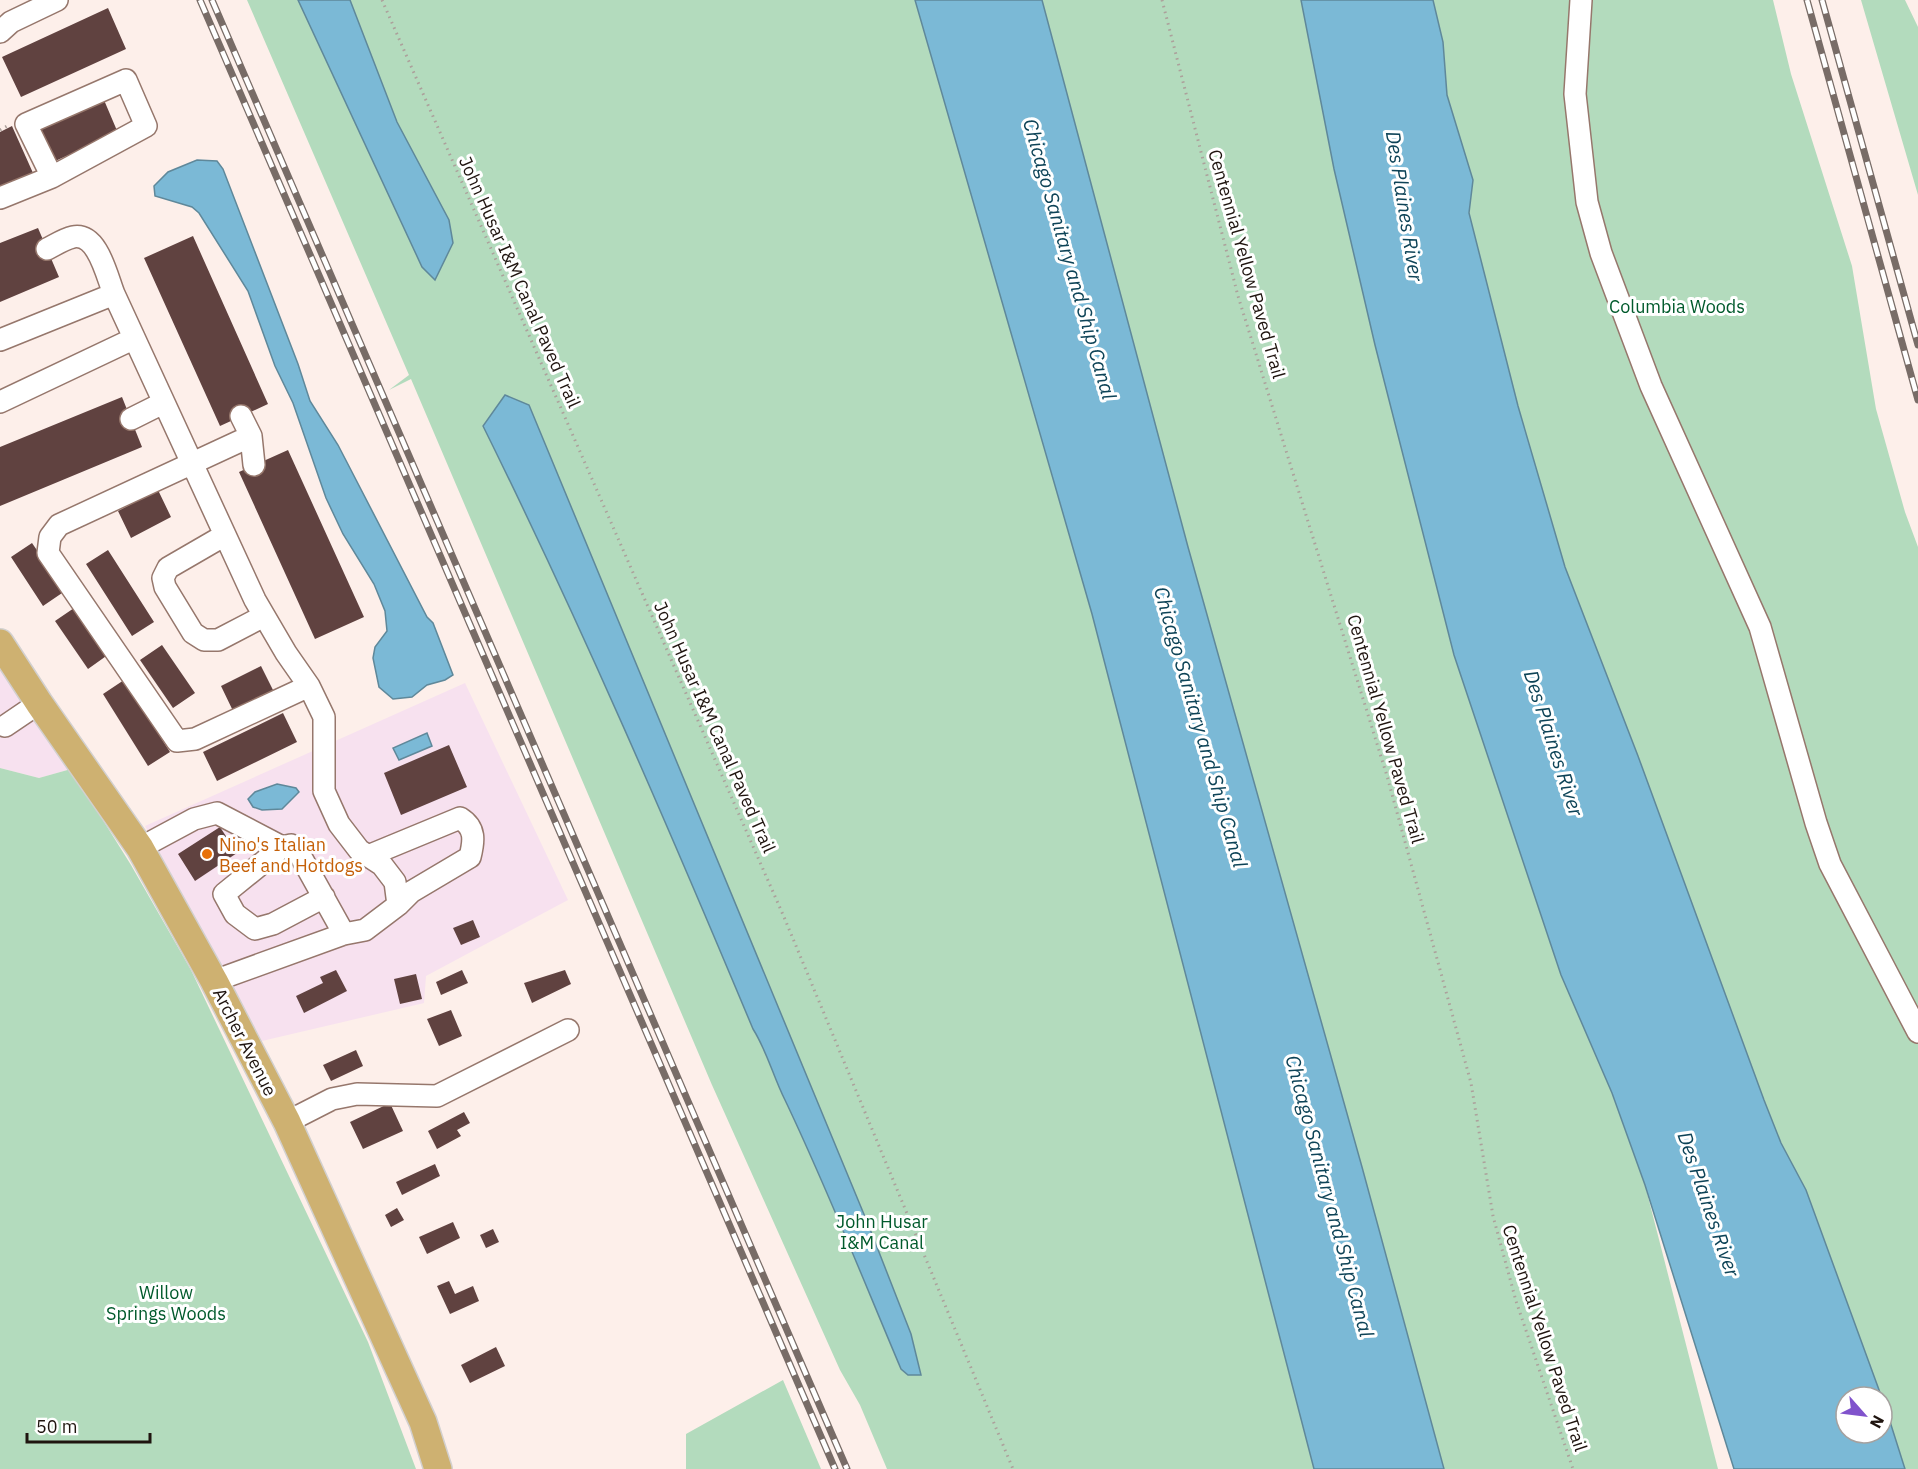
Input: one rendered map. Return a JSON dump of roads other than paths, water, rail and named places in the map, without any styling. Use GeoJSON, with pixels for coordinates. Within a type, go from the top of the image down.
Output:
{"type":"FeatureCollection","features":[{"type":"Feature","properties":{"kind":"main road","name":"Archer Avenue"},"geometry":{"type":"LineString","coordinates":[[0,643],[39,703],[141,848],[214,981],[287,1122],[423,1422],[438,1469]]}},
{"type":"Feature","properties":{"kind":"street"},"geometry":{"type":"LineString","coordinates":[[0,32],[11,22],[57,0]]}},
{"type":"Feature","properties":{"kind":"street"},"geometry":{"type":"LineString","coordinates":[[1581,0],[1575,94],[1587,202],[1601,253],[1651,386],[1760,627],[1815,823],[1830,864],[1918,1032]]}},
{"type":"Feature","properties":{"kind":"street"},"geometry":{"type":"LineString","coordinates":[[0,198],[52,177],[146,126],[126,80],[26,124],[52,177]]}},
{"type":"Feature","properties":{"kind":"street"},"geometry":{"type":"LineString","coordinates":[[47,249],[74,237],[86,239],[96,249],[133,339],[225,536],[264,616],[309,686],[324,717],[324,791],[339,824],[359,850],[382,865],[395,882],[398,905]]}},
{"type":"Feature","properties":{"kind":"street"},"geometry":{"type":"LineString","coordinates":[[0,340],[114,294]]}},
{"type":"Feature","properties":{"kind":"street"},"geometry":{"type":"LineString","coordinates":[[0,402],[133,339]]}},
{"type":"Feature","properties":{"kind":"street"},"geometry":{"type":"LineString","coordinates":[[131,419],[163,403]]}},
{"type":"Feature","properties":{"kind":"street"},"geometry":{"type":"LineString","coordinates":[[241,416],[251,436],[254,465]]}},
{"type":"Feature","properties":{"kind":"street"},"geometry":{"type":"LineString","coordinates":[[251,436],[59,525],[50,537],[48,553],[177,741],[195,739],[309,686]]}},
{"type":"Feature","properties":{"kind":"street"},"geometry":{"type":"LineString","coordinates":[[225,536],[168,568],[164,578],[165,588],[193,633],[204,640],[218,640],[264,616]]}},
{"type":"Feature","properties":{"kind":"street"},"geometry":{"type":"LineString","coordinates":[[5,726],[39,703]]}},
{"type":"Feature","properties":{"kind":"street"},"geometry":{"type":"LineString","coordinates":[[141,848],[194,819],[216,813],[282,848]]}},
{"type":"Feature","properties":{"kind":"street"},"geometry":{"type":"LineString","coordinates":[[214,981],[344,934],[365,930],[411,892],[470,857],[475,838],[467,822],[460,818],[368,856]]}},
{"type":"Feature","properties":{"kind":"street"},"geometry":{"type":"LineString","coordinates":[[324,897],[273,924],[255,929],[235,914],[225,894],[282,848],[291,845],[300,855],[324,897],[344,934]]}},
{"type":"Feature","properties":{"kind":"street"},"geometry":{"type":"LineString","coordinates":[[287,1122],[332,1099],[357,1094],[437,1096],[568,1030]]}},
{"type":"Feature","properties":{"kind":"water"},"geometry":{"type":"Polygon","coordinates":[[[298,0],[350,0],[397,122],[449,220],[453,243],[435,280],[422,267],[298,0]]]}},
{"type":"Feature","properties":{"kind":"water","name":"Chicago Sanitary and Ship Canal"},"geometry":{"type":"Polygon","coordinates":[[[915,0],[1042,0],[1188,547],[1444,1469],[1314,1469],[1092,614],[915,0]]]}},
{"type":"Feature","properties":{"kind":"water","name":"Des Plaines River"},"geometry":{"type":"Polygon","coordinates":[[[1301,0],[1433,0],[1443,42],[1447,95],[1473,180],[1469,213],[1518,406],[1565,567],[1638,756],[1764,1100],[1781,1143],[1806,1190],[1878,1385],[1834,1385],[1834,1445],[1894,1445],[1894,1435],[1905,1469],[1734,1469],[1645,1185],[1612,1093],[1561,975],[1454,655],[1375,345],[1334,169],[1301,0]]]}},
{"type":"Feature","properties":{"kind":"water"},"geometry":{"type":"Polygon","coordinates":[[[197,160],[217,161],[223,169],[310,401],[338,445],[427,617],[433,623],[453,675],[427,685],[412,697],[393,699],[379,687],[373,658],[375,647],[387,631],[385,611],[374,584],[343,534],[326,498],[293,403],[275,366],[248,291],[199,213],[192,207],[155,196],[154,186],[168,172],[197,160]]]}},
{"type":"Feature","properties":{"kind":"water"},"geometry":{"type":"Polygon","coordinates":[[[505,395],[529,405],[868,1224],[911,1334],[921,1375],[908,1375],[901,1369],[830,1200],[753,1029],[623,726],[555,575],[483,426],[505,395]]]}},
{"type":"Feature","properties":{"kind":"water"},"geometry":{"type":"Polygon","coordinates":[[[427,733],[432,746],[399,760],[393,748],[427,733]]]}},
{"type":"Feature","properties":{"kind":"water"},"geometry":{"type":"Polygon","coordinates":[[[277,784],[296,788],[299,792],[282,809],[262,810],[253,807],[248,799],[255,792],[277,784]]]}},
{"type":"Feature","properties":{"kind":"railway"},"geometry":{"type":"LineString","coordinates":[[200,0],[835,1469]]}},
{"type":"Feature","properties":{"kind":"railway"},"geometry":{"type":"LineString","coordinates":[[212,0],[847,1469]]}},
{"type":"Feature","properties":{"kind":"railway"},"geometry":{"type":"LineString","coordinates":[[1807,0],[1918,400]]}},
{"type":"Feature","properties":{"kind":"railway"},"geometry":{"type":"LineString","coordinates":[[1822,0],[1918,345]]}},
{"type":"Feature","properties":{"kind":"place","name":"Nino's Italian Beef and Hotdogs"},"geometry":{"type":"Point","coordinates":[207,854]}},
{"type":"Feature","properties":{"kind":"park label","name":"Columbia Woods"},"geometry":{"type":"Point","coordinates":[1677,306]}},
{"type":"Feature","properties":{"kind":"park label","name":"John Husar I&M Canal"},"geometry":{"type":"Point","coordinates":[882,1231]}},
{"type":"Feature","properties":{"kind":"park label","name":"Willow Springs Woods"},"geometry":{"type":"Point","coordinates":[166,1302]}}]}
